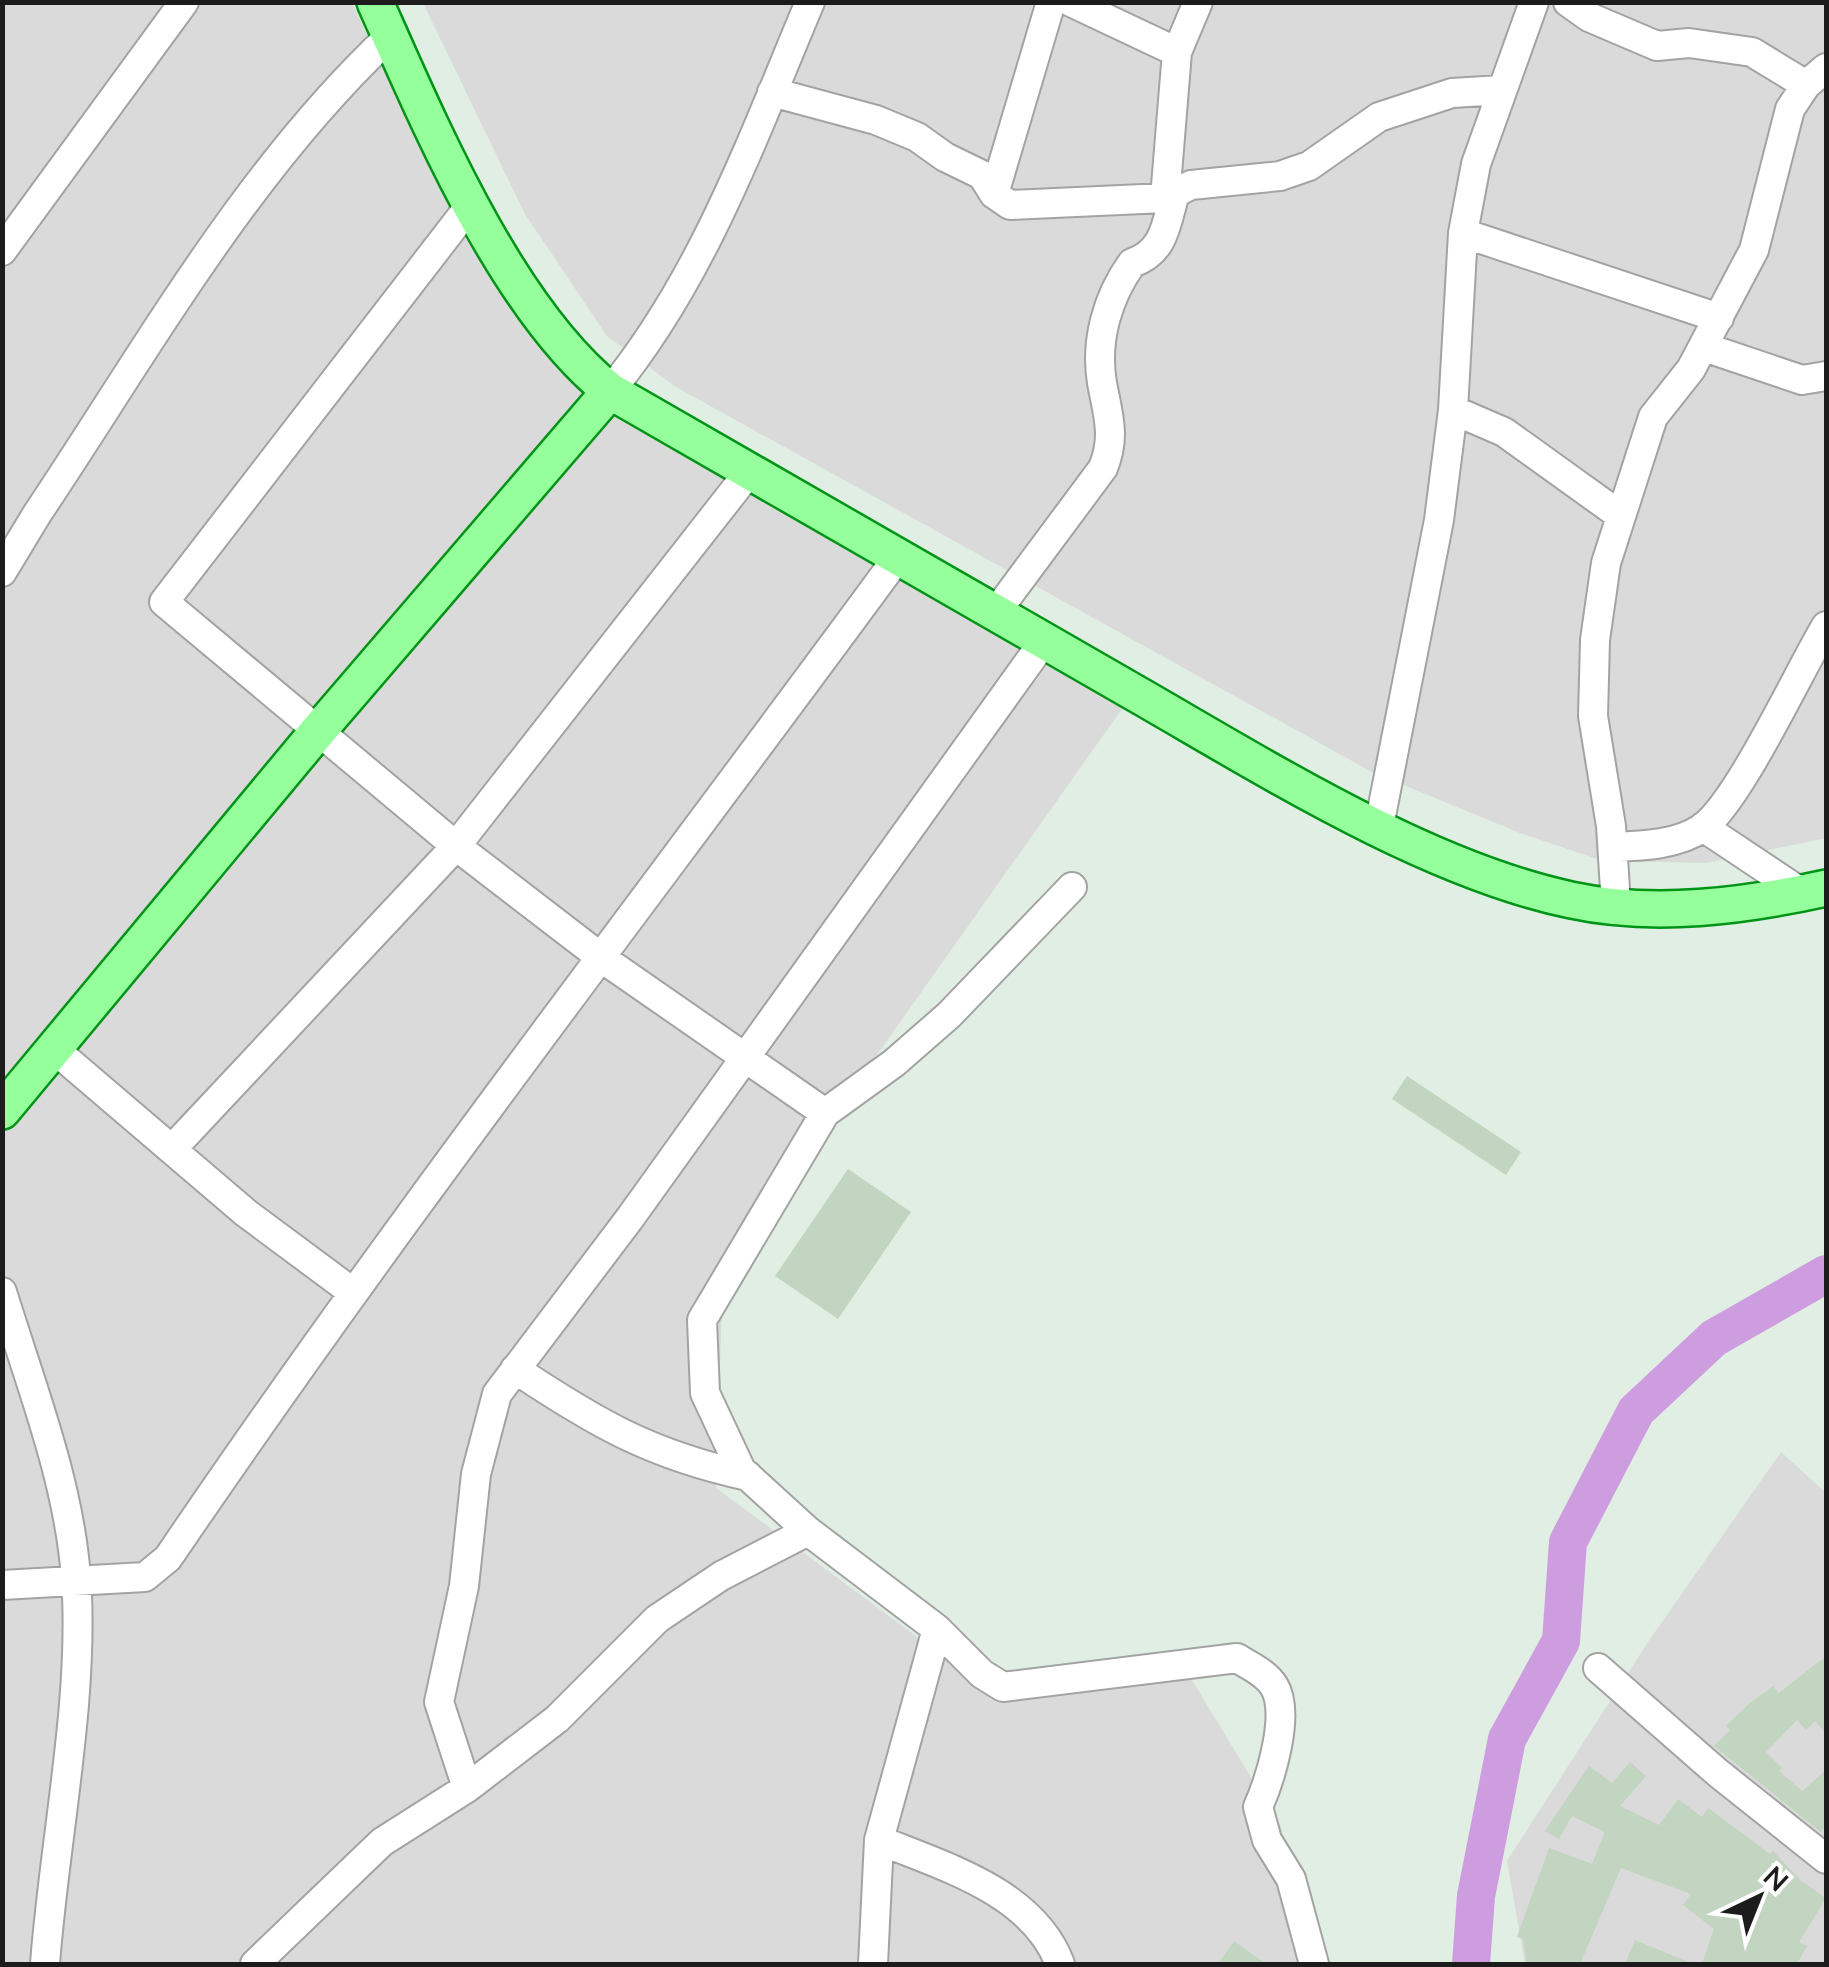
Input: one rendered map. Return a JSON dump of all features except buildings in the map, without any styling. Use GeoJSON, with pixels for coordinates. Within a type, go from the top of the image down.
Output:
{"type":"FeatureCollection","features":[{"type":"Feature","properties":{"kind":"main road"},"geometry":{"type":"LineString","coordinates":[[375,2],[472,203],[515,279],[588,374],[610,392],[1044,641],[1379,826],[1504,882],[1574,901],[1616,905],[1722,906],[1814,891]]}},
{"type":"Feature","properties":{"kind":"main road"},"geometry":{"type":"LineString","coordinates":[[2,1112],[318,731],[610,392]]}},
{"type":"Feature","properties":{"kind":"street"},"geometry":{"type":"LineString","coordinates":[[2,251],[184,2]]}},
{"type":"Feature","properties":{"kind":"street"},"geometry":{"type":"LineString","coordinates":[[610,392],[648,344],[674,302],[734,184],[810,2]]}},
{"type":"Feature","properties":{"kind":"street"},"geometry":{"type":"LineString","coordinates":[[994,194],[1051,2]]}},
{"type":"Feature","properties":{"kind":"street"},"geometry":{"type":"LineString","coordinates":[[1071,2],[1177,52]]}},
{"type":"Feature","properties":{"kind":"street"},"geometry":{"type":"LineString","coordinates":[[996,612],[1103,468],[1112,446],[1099,360],[1107,308],[1132,263],[1151,257],[1160,244],[1170,196],[1177,52],[1198,2]]}},
{"type":"Feature","properties":{"kind":"street"},"geometry":{"type":"LineString","coordinates":[[1379,826],[1423,618],[1453,410],[1464,233],[1476,164],[1534,2]]}},
{"type":"Feature","properties":{"kind":"street"},"geometry":{"type":"LineString","coordinates":[[1568,2],[1589,17],[1658,46],[1708,44],[1752,52],[1816,76],[1790,109],[1754,250],[1704,348],[1653,417],[1606,563],[1594,640],[1594,716],[1616,905]]}},
{"type":"Feature","properties":{"kind":"street"},"geometry":{"type":"LineString","coordinates":[[2,572],[37,514],[274,166],[352,72],[390,36]]}},
{"type":"Feature","properties":{"kind":"street"},"geometry":{"type":"LineString","coordinates":[[772,92],[876,120],[916,137],[945,158],[982,175],[994,194],[1010,204],[1170,196],[1191,185],[1280,176],[1309,166],[1379,117],[1452,94],[1502,90]]}},
{"type":"Feature","properties":{"kind":"street"},"geometry":{"type":"LineString","coordinates":[[472,203],[164,602],[456,846],[603,959],[825,1113]]}},
{"type":"Feature","properties":{"kind":"street"},"geometry":{"type":"LineString","coordinates":[[1464,233],[1719,318]]}},
{"type":"Feature","properties":{"kind":"street"},"geometry":{"type":"LineString","coordinates":[[1704,348],[1802,380],[1826,376]]}},
{"type":"Feature","properties":{"kind":"street"},"geometry":{"type":"LineString","coordinates":[[1453,410],[1504,432],[1621,516]]}},
{"type":"Feature","properties":{"kind":"street"},"geometry":{"type":"LineString","coordinates":[[172,1148],[456,846],[749,472]]}},
{"type":"Feature","properties":{"kind":"street"},"geometry":{"type":"LineString","coordinates":[[2,1586],[145,1578],[168,1558],[350,1291],[603,959],[898,557]]}},
{"type":"Feature","properties":{"kind":"street"},"geometry":{"type":"LineString","coordinates":[[1612,847],[1643,846],[1703,828],[1742,775],[1826,626]]}},
{"type":"Feature","properties":{"kind":"street"},"geometry":{"type":"LineString","coordinates":[[467,1788],[439,1702],[464,1586],[476,1474],[487,1420],[497,1394],[630,1218],[1044,641]]}},
{"type":"Feature","properties":{"kind":"street"},"geometry":{"type":"LineString","coordinates":[[1703,828],[1814,891]]}},
{"type":"Feature","properties":{"kind":"street"},"geometry":{"type":"LineString","coordinates":[[1072,886],[948,1015],[894,1063],[825,1113],[702,1320],[705,1393],[725,1445],[748,1476],[808,1531],[936,1629],[982,1674],[1003,1686],[1237,1658],[1264,1675],[1276,1689],[1279,1717],[1273,1774],[1258,1808],[1267,1840],[1291,1879],[1314,1964]]}},
{"type":"Feature","properties":{"kind":"street"},"geometry":{"type":"LineString","coordinates":[[54,1049],[246,1213],[350,1291]]}},
{"type":"Feature","properties":{"kind":"street"},"geometry":{"type":"LineString","coordinates":[[2,1292],[66,1504],[76,1580],[76,1652],[45,1964]]}},
{"type":"Feature","properties":{"kind":"street"},"geometry":{"type":"LineString","coordinates":[[515,1368],[563,1403],[654,1452],[748,1476]]}},
{"type":"Feature","properties":{"kind":"street"},"geometry":{"type":"LineString","coordinates":[[255,1964],[382,1842],[467,1788],[557,1720],[657,1619],[721,1576],[808,1531]]}},
{"type":"Feature","properties":{"kind":"street"},"geometry":{"type":"LineString","coordinates":[[874,1964],[880,1840],[936,1629]]}},
{"type":"Feature","properties":{"kind":"street"},"geometry":{"type":"LineString","coordinates":[[1598,1668],[1718,1773],[1826,1859]]}},
{"type":"Feature","properties":{"kind":"street"},"geometry":{"type":"LineString","coordinates":[[880,1840],[1001,1894],[1054,1947],[1060,1964]]}},
{"type":"Feature","properties":{"kind":"shaded area"},"geometry":{"type":"Polygon","coordinates":[[[3,3],[352,3],[372,46],[573,368],[620,420],[1124,706],[723,1272],[716,1488],[978,1682],[1181,1662],[1281,1827],[1303,1964],[3,1964],[3,3]]]}},
{"type":"Feature","properties":{"kind":"shaded area"},"geometry":{"type":"Polygon","coordinates":[[[423,3],[1826,3],[1826,838],[1706,863],[1603,861],[1520,833],[1372,772],[676,387],[607,336],[525,214],[423,3]]]}},
{"type":"Feature","properties":{"kind":"shaded area"},"geometry":{"type":"Polygon","coordinates":[[[1781,1452],[1826,1493],[1826,1964],[1525,1964],[1507,1861],[1648,1642],[1781,1452]]]}},
{"type":"Feature","properties":{"kind":"waterway"},"geometry":{"type":"LineString","coordinates":[[1471,1964],[1476,1896],[1507,1739],[1561,1641],[1568,1542],[1636,1411],[1714,1338],[1826,1274]]}}]}
